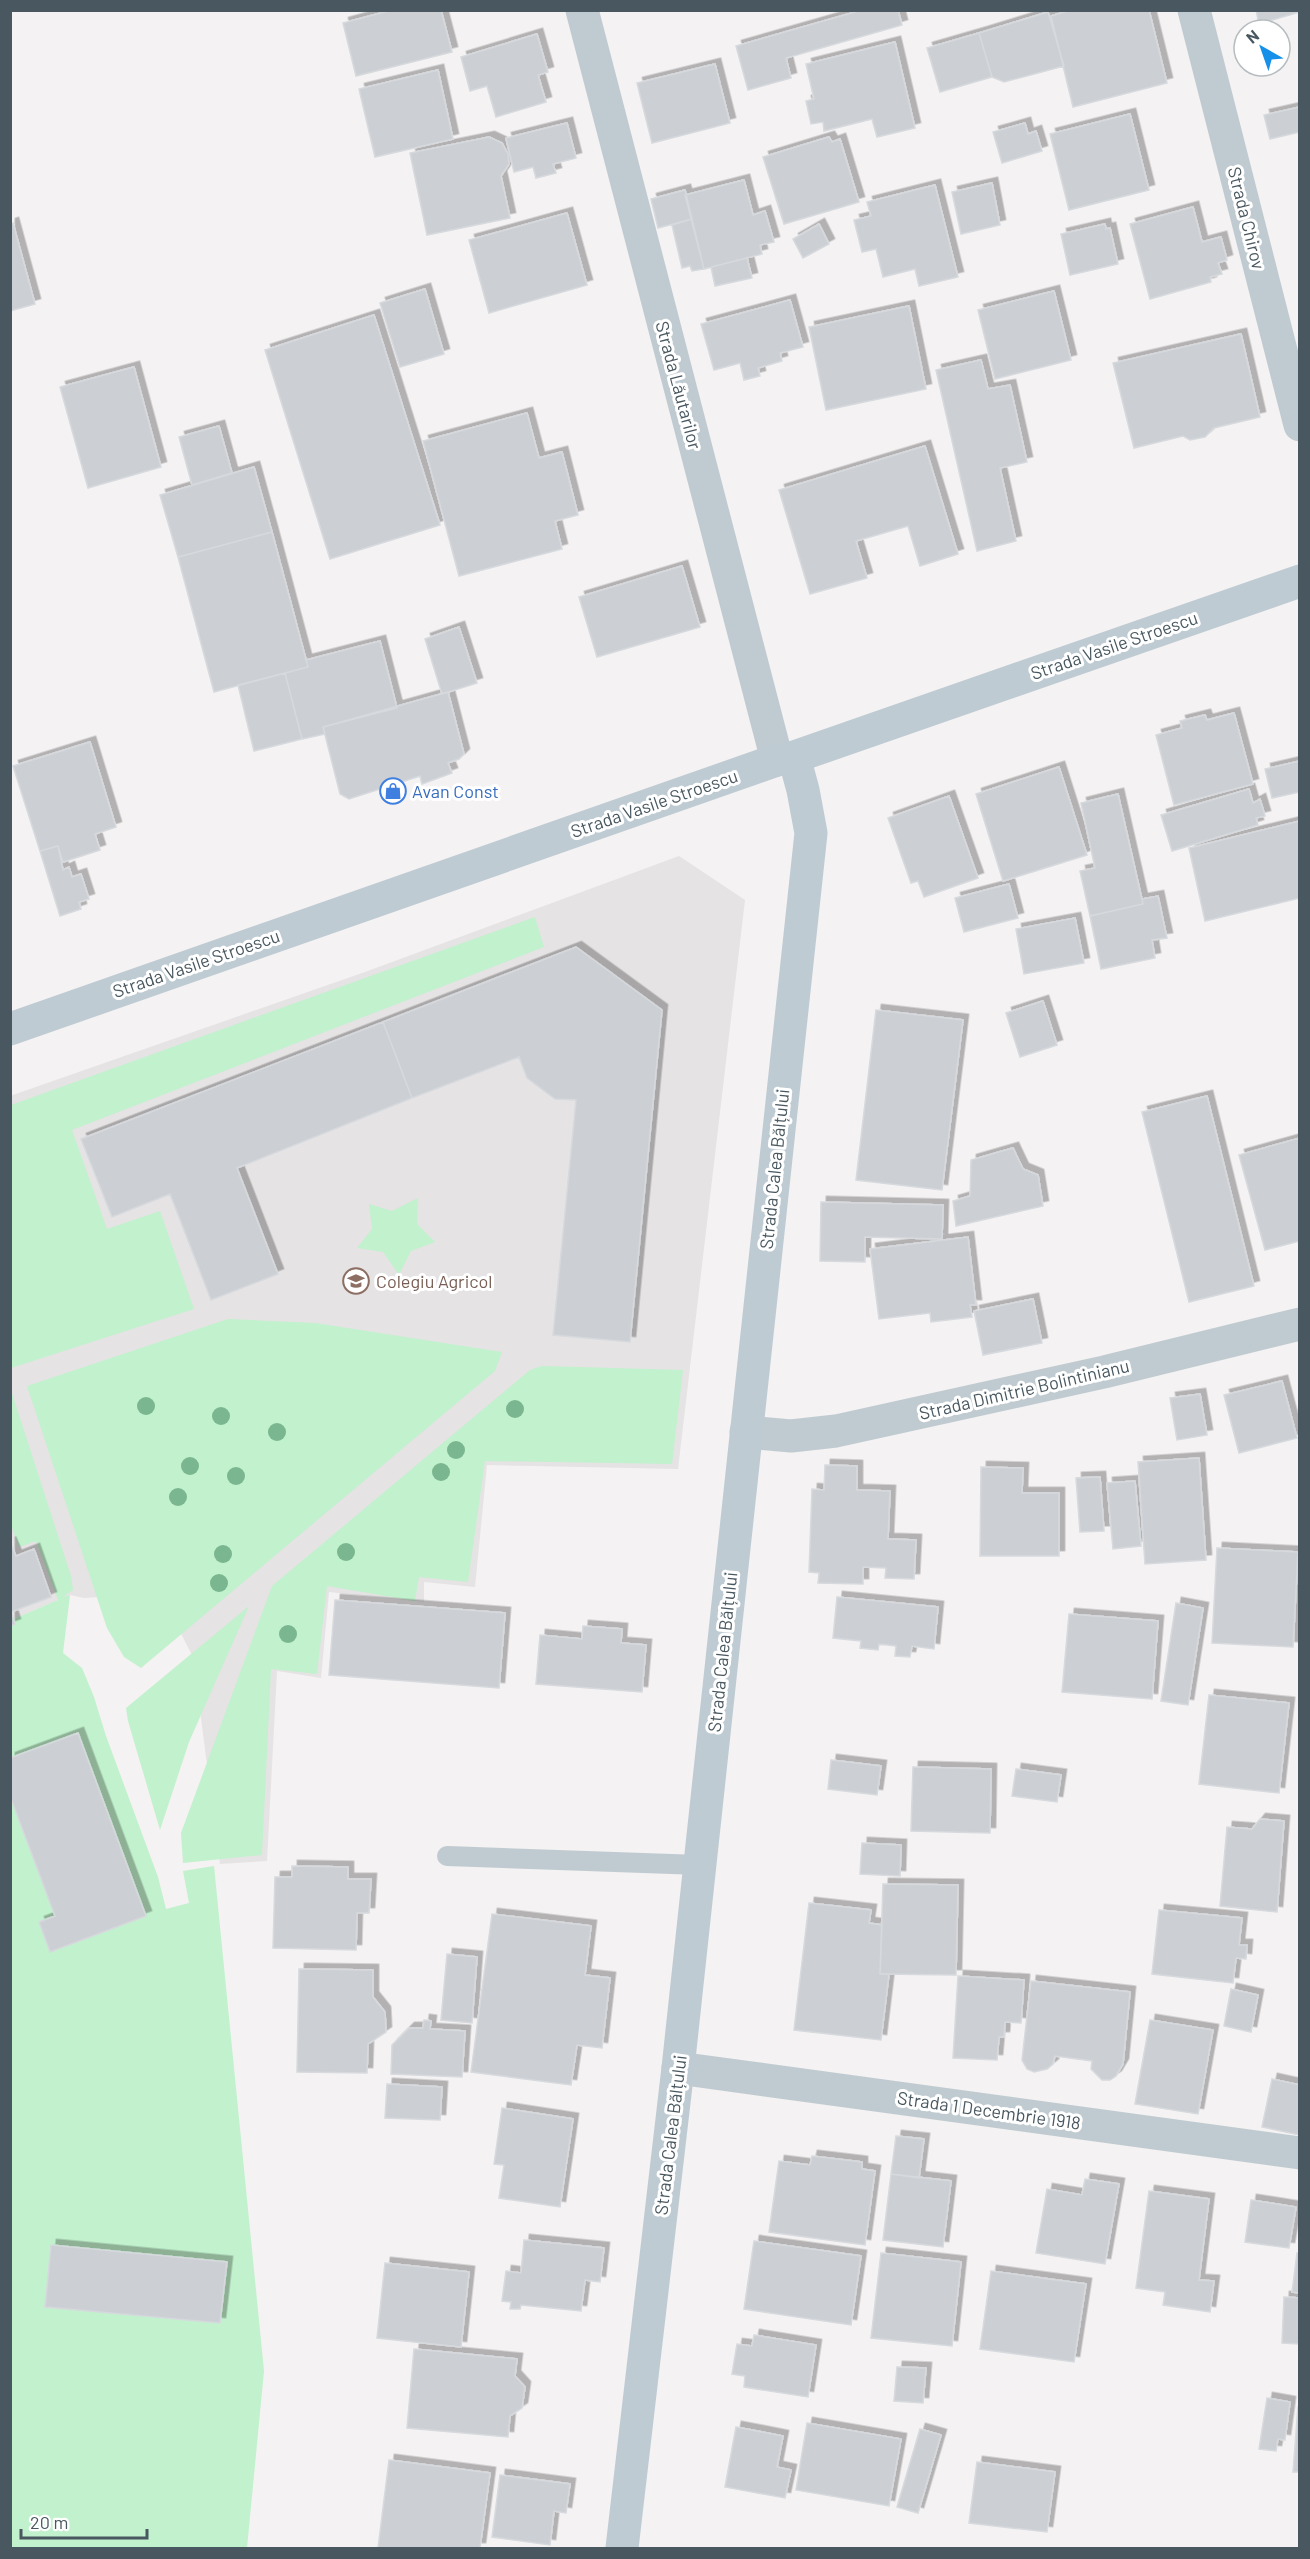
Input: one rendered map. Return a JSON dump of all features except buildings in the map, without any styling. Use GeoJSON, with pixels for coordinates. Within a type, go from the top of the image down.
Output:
{"type":"FeatureCollection","features":[{"type":"Feature","properties":{"kind":"main road","name":"Strada Vasile Stroescu"},"geometry":{"type":"LineString","coordinates":[[10,1029],[1299,581]]}},
{"type":"Feature","properties":{"kind":"main road","name":"Strada Calea Bălțului"},"geometry":{"type":"LineString","coordinates":[[622,2548],[678,2068],[811,833],[803,790],[785,759]]}},
{"type":"Feature","properties":{"kind":"street","name":"Strada Lăutarilor"},"geometry":{"type":"LineString","coordinates":[[582,10],[785,759]]}},
{"type":"Feature","properties":{"kind":"street","name":"Strada Chirov"},"geometry":{"type":"LineString","coordinates":[[1194,10],[1299,425]]}},
{"type":"Feature","properties":{"kind":"street","name":"Strada Dimitrie Bolintinianu"},"geometry":{"type":"LineString","coordinates":[[746,1432],[791,1436],[836,1431],[1104,1372],[1299,1324]]}},
{"type":"Feature","properties":{"kind":"street","name":"Strada 1 Decembrie 1918"},"geometry":{"type":"LineString","coordinates":[[678,2068],[1299,2153]]}},
{"type":"Feature","properties":{"kind":"lane"},"geometry":{"type":"LineString","coordinates":[[447,1856],[700,1865]]}},
{"type":"Feature","properties":{"kind":"shaded area","name":"Colegiu Agricol"},"geometry":{"type":"Polygon","coordinates":[[[679,856],[745,900],[678,1469],[487,1465],[475,1587],[424,1582],[424,1602],[329,1592],[321,1678],[277,1671],[267,1861],[220,1864],[193,1657],[160,1593],[84,1598],[70,1595],[11,1620],[10,1096],[365,972],[679,856]]]}},
{"type":"Feature","properties":{"kind":"green space"},"geometry":{"type":"Polygon","coordinates":[[[535,917],[544,947],[72,1130],[107,1229],[160,1211],[194,1309],[11,1368],[11,1105],[535,917]]]}},
{"type":"Feature","properties":{"kind":"green space"},"geometry":{"type":"Polygon","coordinates":[[[418,1198],[417,1224],[435,1242],[411,1251],[399,1275],[383,1252],[357,1248],[372,1229],[369,1204],[392,1211],[418,1198]]]}},
{"type":"Feature","properties":{"kind":"green space"},"geometry":{"type":"Polygon","coordinates":[[[228,1319],[315,1323],[502,1352],[495,1371],[141,1668],[124,1657],[107,1628],[27,1386],[228,1319]]]}},
{"type":"Feature","properties":{"kind":"green space"},"geometry":{"type":"Polygon","coordinates":[[[542,1366],[683,1370],[672,1464],[485,1461],[468,1582],[419,1577],[415,1601],[327,1586],[317,1674],[271,1669],[262,1855],[183,1863],[181,1833],[272,1586],[530,1370],[542,1366]]]}},
{"type":"Feature","properties":{"kind":"green space"},"geometry":{"type":"Polygon","coordinates":[[[10,1387],[71,1576],[73,1590],[63,1597],[70,1595],[63,1653],[82,1668],[94,1697],[158,1877],[166,1909],[189,1903],[183,1871],[214,1866],[264,2371],[247,2548],[11,2548],[11,1620],[58,1600],[36,1541],[19,1547],[11,1525],[10,1387]]]}},
{"type":"Feature","properties":{"kind":"green space"},"geometry":{"type":"Polygon","coordinates":[[[249,1606],[189,1742],[160,1830],[126,1708],[249,1606]]]}},
{"type":"Feature","properties":{"kind":"place","name":"Avan Const"},"geometry":{"type":"Point","coordinates":[393,791]}},
{"type":"Feature","properties":{"kind":"place","name":"Colegiu Agricol"},"geometry":{"type":"Point","coordinates":[356,1281]}}]}
